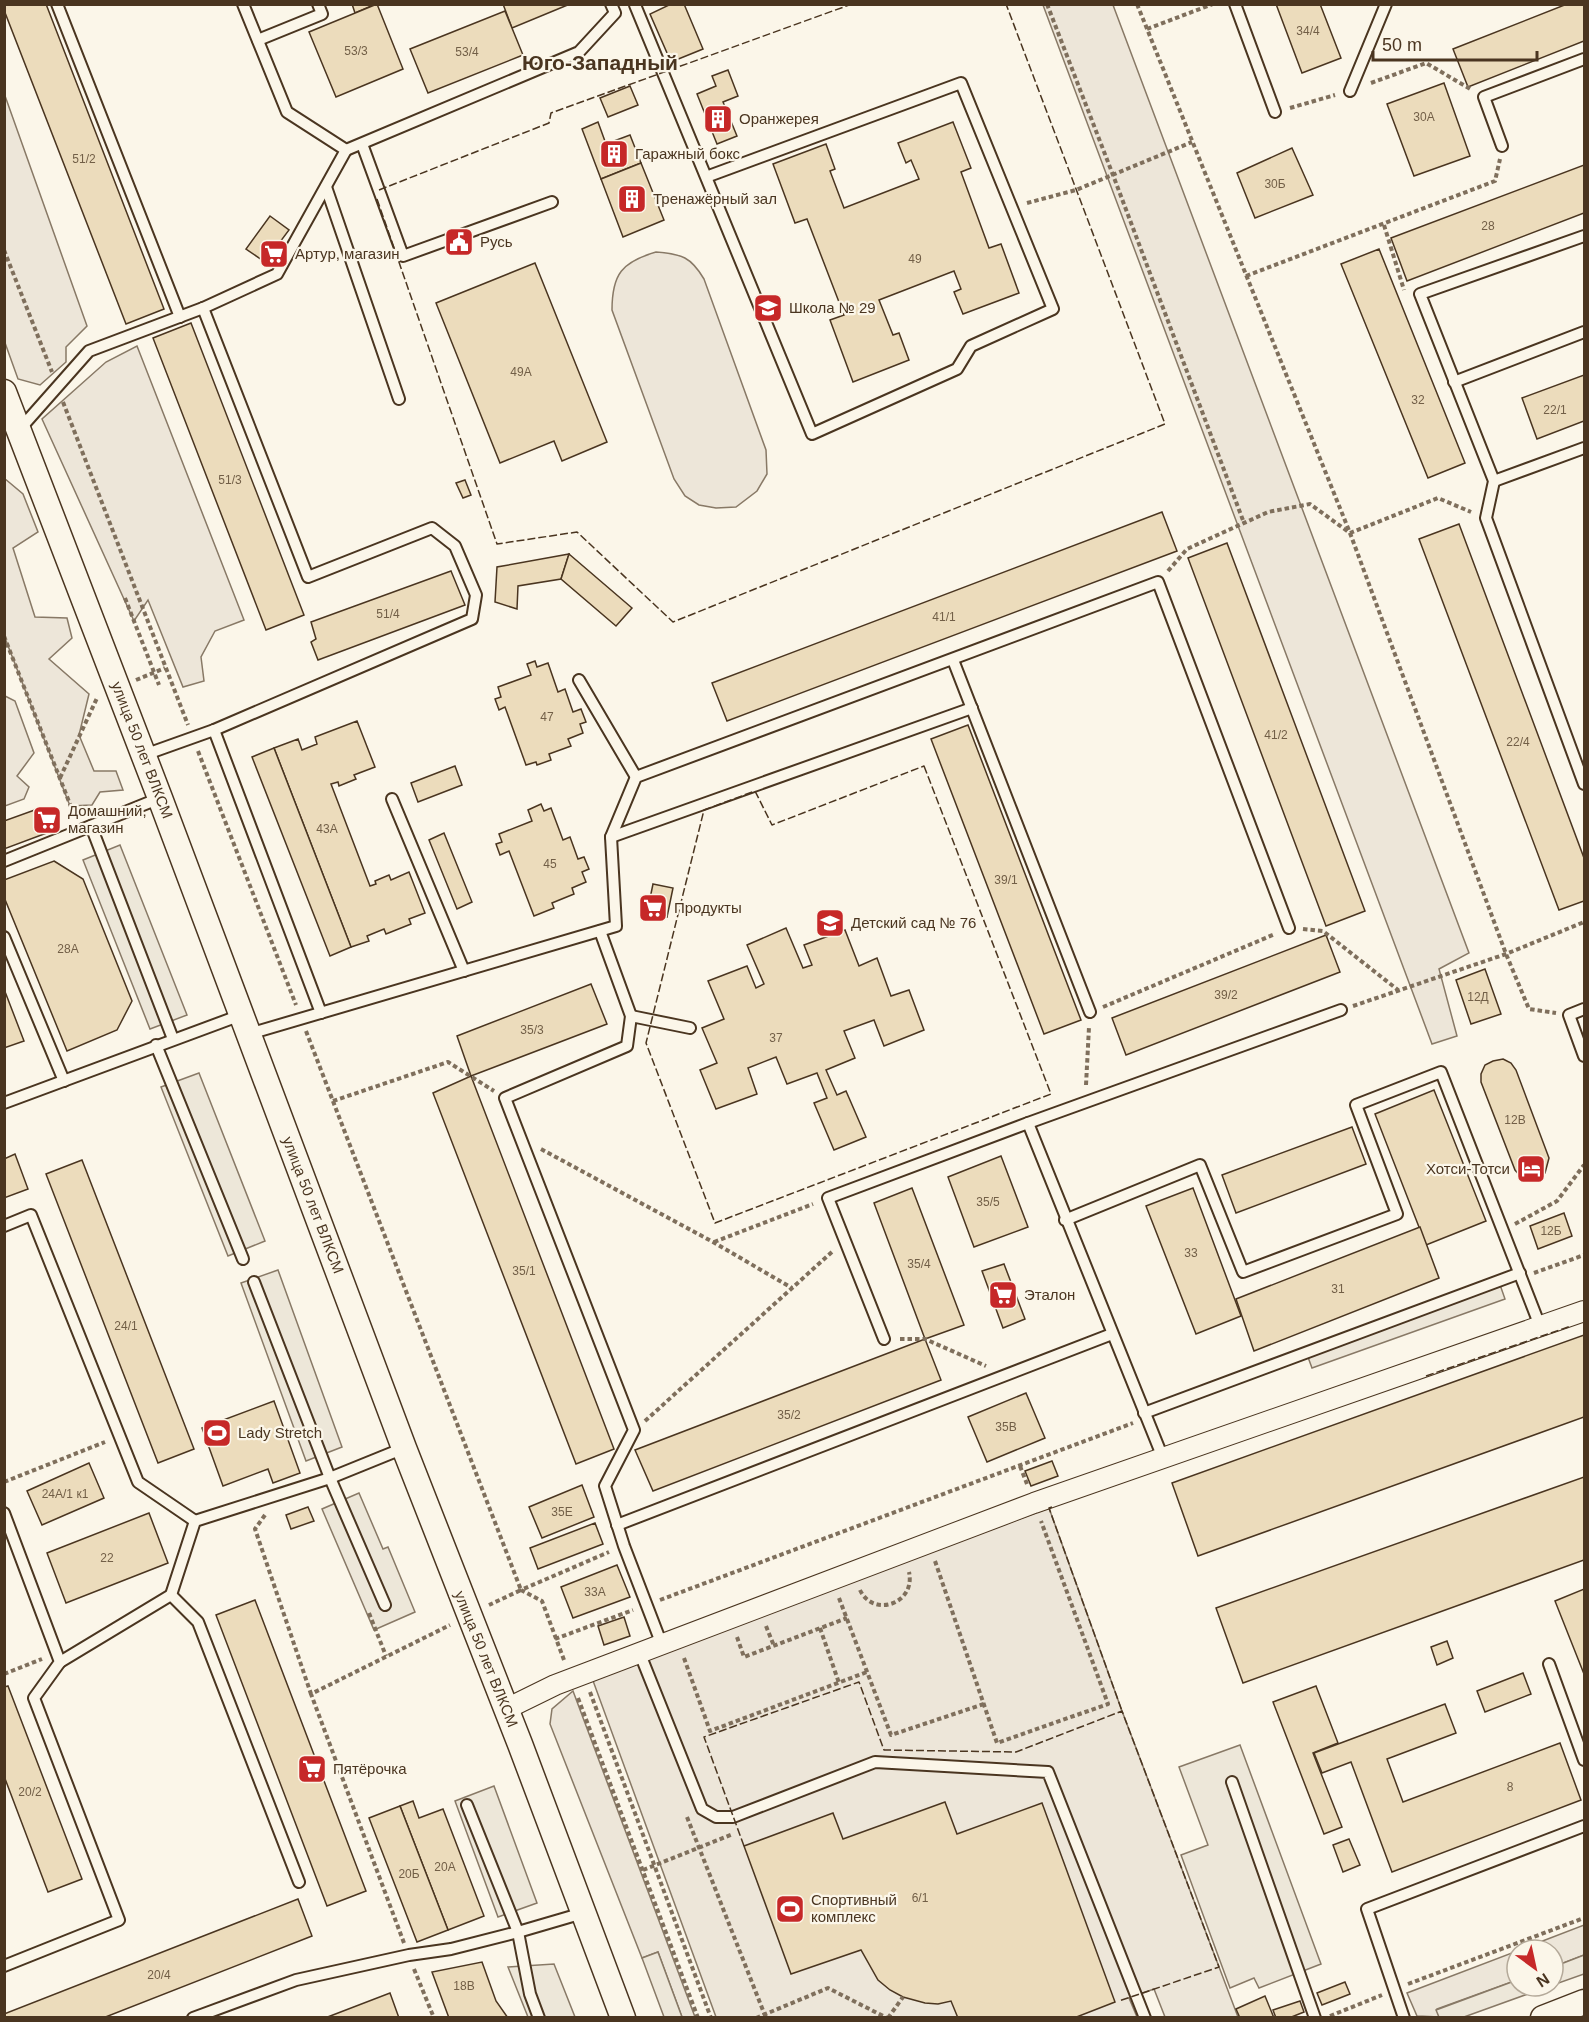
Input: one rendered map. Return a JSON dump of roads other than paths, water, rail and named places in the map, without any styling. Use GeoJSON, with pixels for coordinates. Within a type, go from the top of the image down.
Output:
{"type":"FeatureCollection","features":[{"type":"Feature","properties":{"kind":"street","name":"улица 50 лет ВЛКСМ"},"geometry":{"type":"LineString","coordinates":[[4,392],[160,798],[404,1448],[623,2018]]}},
{"type":"Feature","properties":{"kind":"street"},"geometry":{"type":"LineString","coordinates":[[506,1709],[577,1677],[1034,1503],[1584,1311]]}},
{"type":"Feature","properties":{"kind":"street"},"geometry":{"type":"LineString","coordinates":[[1543,2018],[1584,2002]]}},
{"type":"Feature","properties":{"kind":"lane"},"geometry":{"type":"LineString","coordinates":[[57,4],[180,317]]}},
{"type":"Feature","properties":{"kind":"lane"},"geometry":{"type":"LineString","coordinates":[[243,4],[287,112],[346,150]]}},
{"type":"Feature","properties":{"kind":"lane"},"geometry":{"type":"LineString","coordinates":[[258,40],[322,14],[318,4]]}},
{"type":"Feature","properties":{"kind":"lane"},"geometry":{"type":"LineString","coordinates":[[1235,4],[1275,112]]}},
{"type":"Feature","properties":{"kind":"lane"},"geometry":{"type":"LineString","coordinates":[[1350,91],[1386,4]]}},
{"type":"Feature","properties":{"kind":"lane"},"geometry":{"type":"LineString","coordinates":[[20,429],[89,351],[203,308],[277,274],[346,150],[579,52],[613,9],[635,5],[812,434],[957,369],[971,346],[1053,309],[961,83],[706,177]]}},
{"type":"Feature","properties":{"kind":"lane"},"geometry":{"type":"LineString","coordinates":[[1502,146],[1484,97],[1584,59]]}},
{"type":"Feature","properties":{"kind":"lane"},"geometry":{"type":"LineString","coordinates":[[362,144],[404,256],[552,202]]}},
{"type":"Feature","properties":{"kind":"lane"},"geometry":{"type":"LineString","coordinates":[[326,187],[399,399]]}},
{"type":"Feature","properties":{"kind":"lane"},"geometry":{"type":"LineString","coordinates":[[1584,236],[1420,294],[1494,481],[1486,518],[1584,784]]}},
{"type":"Feature","properties":{"kind":"lane"},"geometry":{"type":"LineString","coordinates":[[143,755],[214,730],[472,619],[476,595],[455,546],[432,528],[308,576],[203,308]]}},
{"type":"Feature","properties":{"kind":"lane"},"geometry":{"type":"LineString","coordinates":[[1454,382],[1584,332]]}},
{"type":"Feature","properties":{"kind":"lane"},"geometry":{"type":"LineString","coordinates":[[1494,481],[1584,448]]}},
{"type":"Feature","properties":{"kind":"lane"},"geometry":{"type":"LineString","coordinates":[[4,1103],[173,1039],[321,1013],[616,926],[611,837],[636,777],[1158,582],[1289,928]]}},
{"type":"Feature","properties":{"kind":"lane"},"geometry":{"type":"LineString","coordinates":[[953,660],[1090,1012]]}},
{"type":"Feature","properties":{"kind":"lane"},"geometry":{"type":"LineString","coordinates":[[579,681],[636,777]]}},
{"type":"Feature","properties":{"kind":"lane"},"geometry":{"type":"LineString","coordinates":[[611,837],[972,708]]}},
{"type":"Feature","properties":{"kind":"lane"},"geometry":{"type":"LineString","coordinates":[[214,730],[321,1013]]}},
{"type":"Feature","properties":{"kind":"lane"},"geometry":{"type":"LineString","coordinates":[[4,861],[160,798]]}},
{"type":"Feature","properties":{"kind":"lane"},"geometry":{"type":"LineString","coordinates":[[392,799],[464,971]]}},
{"type":"Feature","properties":{"kind":"lane"},"geometry":{"type":"LineString","coordinates":[[91,826],[173,1039]]}},
{"type":"Feature","properties":{"kind":"lane"},"geometry":{"type":"LineString","coordinates":[[600,931],[631,1016],[627,1046],[505,1098],[634,1430],[605,1486],[624,1546],[662,1645]]}},
{"type":"Feature","properties":{"kind":"lane"},"geometry":{"type":"LineString","coordinates":[[4,937],[64,1081]]}},
{"type":"Feature","properties":{"kind":"lane"},"geometry":{"type":"LineString","coordinates":[[884,1339],[828,1198],[1341,1010]]}},
{"type":"Feature","properties":{"kind":"lane"},"geometry":{"type":"LineString","coordinates":[[1584,1010],[1569,1015],[1584,1056]]}},
{"type":"Feature","properties":{"kind":"lane"},"geometry":{"type":"LineString","coordinates":[[631,1016],[690,1028]]}},
{"type":"Feature","properties":{"kind":"lane"},"geometry":{"type":"LineString","coordinates":[[156,1045],[243,1259]]}},
{"type":"Feature","properties":{"kind":"lane"},"geometry":{"type":"LineString","coordinates":[[1065,1220],[1200,1165],[1243,1272],[1396,1214],[1356,1105],[1441,1072],[1540,1326]]}},
{"type":"Feature","properties":{"kind":"lane"},"geometry":{"type":"LineString","coordinates":[[1028,1123],[1162,1458]]}},
{"type":"Feature","properties":{"kind":"lane"},"geometry":{"type":"LineString","coordinates":[[4,1226],[31,1215],[138,1482],[195,1521]]}},
{"type":"Feature","properties":{"kind":"lane"},"geometry":{"type":"LineString","coordinates":[[1145,1416],[1521,1275]]}},
{"type":"Feature","properties":{"kind":"lane"},"geometry":{"type":"LineString","coordinates":[[254,1282],[330,1478],[385,1605]]}},
{"type":"Feature","properties":{"kind":"lane"},"geometry":{"type":"LineString","coordinates":[[617,1525],[1112,1334]]}},
{"type":"Feature","properties":{"kind":"lane"},"geometry":{"type":"LineString","coordinates":[[195,1521],[330,1478],[404,1448]]}},
{"type":"Feature","properties":{"kind":"lane"},"geometry":{"type":"LineString","coordinates":[[4,1513],[58,1658]]}},
{"type":"Feature","properties":{"kind":"lane"},"geometry":{"type":"LineString","coordinates":[[4,1966],[119,1920],[34,1698],[58,1658],[171,1595],[195,1521]]}},
{"type":"Feature","properties":{"kind":"lane"},"geometry":{"type":"LineString","coordinates":[[171,1595],[198,1622],[298,1882]]}},
{"type":"Feature","properties":{"kind":"lane"},"geometry":{"type":"LineString","coordinates":[[640,1654],[702,1809],[716,1817],[733,1817],[875,1762],[1048,1772],[1144,2018]]}},
{"type":"Feature","properties":{"kind":"lane"},"geometry":{"type":"LineString","coordinates":[[1549,1664],[1584,1760]]}},
{"type":"Feature","properties":{"kind":"lane"},"geometry":{"type":"LineString","coordinates":[[1232,1782],[1316,2018]]}},
{"type":"Feature","properties":{"kind":"lane"},"geometry":{"type":"LineString","coordinates":[[467,1805],[518,1932],[530,1994],[539,2018]]}},
{"type":"Feature","properties":{"kind":"lane"},"geometry":{"type":"LineString","coordinates":[[1404,2018],[1367,1909],[1584,1826]]}},
{"type":"Feature","properties":{"kind":"lane"},"geometry":{"type":"LineString","coordinates":[[193,2018],[296,1980],[409,1955],[451,1949],[583,1913]]}},
{"type":"Feature","properties":{"kind":"place","name":"Оранжерея"},"geometry":{"type":"Point","coordinates":[718,119]}},
{"type":"Feature","properties":{"kind":"place","name":"Гаражный бокс"},"geometry":{"type":"Point","coordinates":[614,154]}},
{"type":"Feature","properties":{"kind":"place","name":"Тренажёрный зал"},"geometry":{"type":"Point","coordinates":[632,199]}},
{"type":"Feature","properties":{"kind":"place","name":"Русь"},"geometry":{"type":"Point","coordinates":[459,242]}},
{"type":"Feature","properties":{"kind":"place","name":"Артур, магазин"},"geometry":{"type":"Point","coordinates":[274,254]}},
{"type":"Feature","properties":{"kind":"place","name":"Школа № 29"},"geometry":{"type":"Point","coordinates":[768,308]}},
{"type":"Feature","properties":{"kind":"place","name":"Домашний, магазин"},"geometry":{"type":"Point","coordinates":[47,820]}},
{"type":"Feature","properties":{"kind":"place","name":"Продукты"},"geometry":{"type":"Point","coordinates":[653,908]}},
{"type":"Feature","properties":{"kind":"place","name":"Детский сад № 76"},"geometry":{"type":"Point","coordinates":[830,923]}},
{"type":"Feature","properties":{"kind":"place","name":"Хотси-Тотси"},"geometry":{"type":"Point","coordinates":[1531,1169]}},
{"type":"Feature","properties":{"kind":"place","name":"Эталон"},"geometry":{"type":"Point","coordinates":[1003,1295]}},
{"type":"Feature","properties":{"kind":"place","name":"Lady Stretch"},"geometry":{"type":"Point","coordinates":[217,1433]}},
{"type":"Feature","properties":{"kind":"place","name":"Пятёрочка"},"geometry":{"type":"Point","coordinates":[312,1769]}},
{"type":"Feature","properties":{"kind":"place","name":"Спортивный комплекс"},"geometry":{"type":"Point","coordinates":[790,1909]}},
{"type":"Feature","properties":{"kind":"district","name":"Юго-Западный"},"geometry":{"type":"Point","coordinates":[600,63]}}]}
